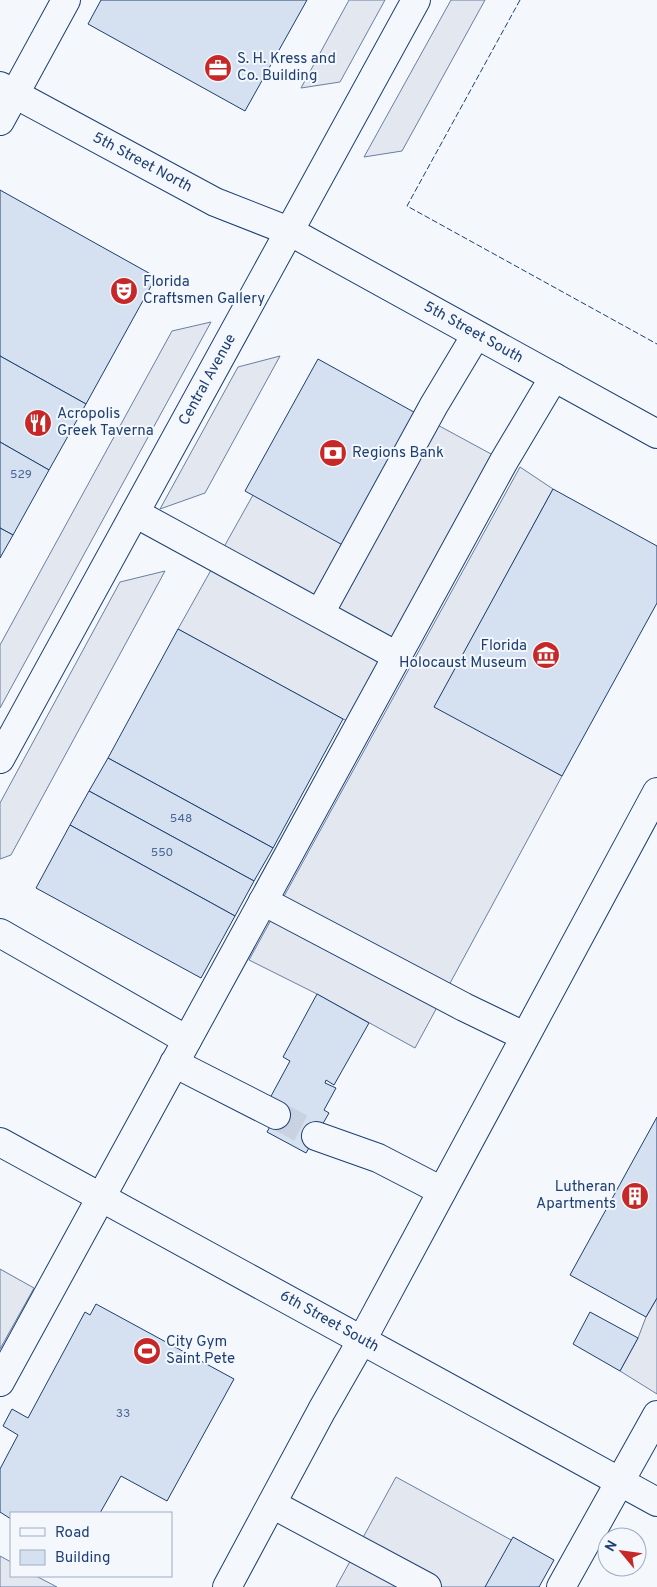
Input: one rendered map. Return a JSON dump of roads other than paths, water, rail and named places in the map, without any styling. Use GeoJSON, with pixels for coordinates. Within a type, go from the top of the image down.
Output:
{"type":"FeatureCollection","features":[{"type":"Feature","properties":{"kind":"street"},"geometry":{"type":"LineString","coordinates":[[0,121],[7,89],[66,0]]}},
{"type":"Feature","properties":{"kind":"street","name":"Central Avenue"},"geometry":{"type":"LineString","coordinates":[[0,759],[416,0]]}},
{"type":"Feature","properties":{"kind":"street","name":"5th Street North"},"geometry":{"type":"LineString","coordinates":[[7,89],[215,202],[289,231]]}},
{"type":"Feature","properties":{"kind":"street","name":"5th Street South"},"geometry":{"type":"LineString","coordinates":[[289,231],[657,434]]}},
{"type":"Feature","properties":{"kind":"street"},"geometry":{"type":"LineString","coordinates":[[320,613],[434,405],[476,335]]}},
{"type":"Feature","properties":{"kind":"street"},"geometry":{"type":"LineString","coordinates":[[0,1382],[504,461],[554,377]]}},
{"type":"Feature","properties":{"kind":"street"},"geometry":{"type":"LineString","coordinates":[[135,512],[397,656]]}},
{"type":"Feature","properties":{"kind":"street"},"geometry":{"type":"LineString","coordinates":[[227,1587],[322,1410],[362,1340],[524,1036],[650,820],[657,792]]}},
{"type":"Feature","properties":{"kind":"street"},"geometry":{"type":"LineString","coordinates":[[263,901],[464,1007],[524,1036]]}},
{"type":"Feature","properties":{"kind":"street"},"geometry":{"type":"LineString","coordinates":[[0,934],[276,1115]]}},
{"type":"Feature","properties":{"kind":"street"},"geometry":{"type":"LineString","coordinates":[[316,1136],[378,1158],[442,1191]]}},
{"type":"Feature","properties":{"kind":"street","name":"6th Street South"},"geometry":{"type":"LineString","coordinates":[[0,1142],[657,1502]]}},
{"type":"Feature","properties":{"kind":"street"},"geometry":{"type":"LineString","coordinates":[[561,1587],[657,1415]]}},
{"type":"Feature","properties":{"kind":"street"},"geometry":{"type":"LineString","coordinates":[[272,1504],[427,1587]]}},
{"type":"Feature","properties":{"kind":"tunnel"},"geometry":{"type":"LineString","coordinates":[[276,1115],[316,1136]]}},
{"type":"Feature","properties":{"kind":"place","name":"S. H. Kress and Co. Building"},"geometry":{"type":"Point","coordinates":[218,68]}},
{"type":"Feature","properties":{"kind":"place","name":"Florida Craftsmen Gallery"},"geometry":{"type":"Point","coordinates":[124,291]}},
{"type":"Feature","properties":{"kind":"place","name":"Acropolis Greek Taverna"},"geometry":{"type":"Point","coordinates":[38,423]}},
{"type":"Feature","properties":{"kind":"place","name":"Regions Bank"},"geometry":{"type":"Point","coordinates":[333,453]}},
{"type":"Feature","properties":{"kind":"place","name":"Florida Holocaust Museum"},"geometry":{"type":"Point","coordinates":[546,655]}},
{"type":"Feature","properties":{"kind":"place","name":"Lutheran Apartments"},"geometry":{"type":"Point","coordinates":[635,1196]}},
{"type":"Feature","properties":{"kind":"place","name":"City Gym Saint Pete"},"geometry":{"type":"Point","coordinates":[147,1351]}}]}
